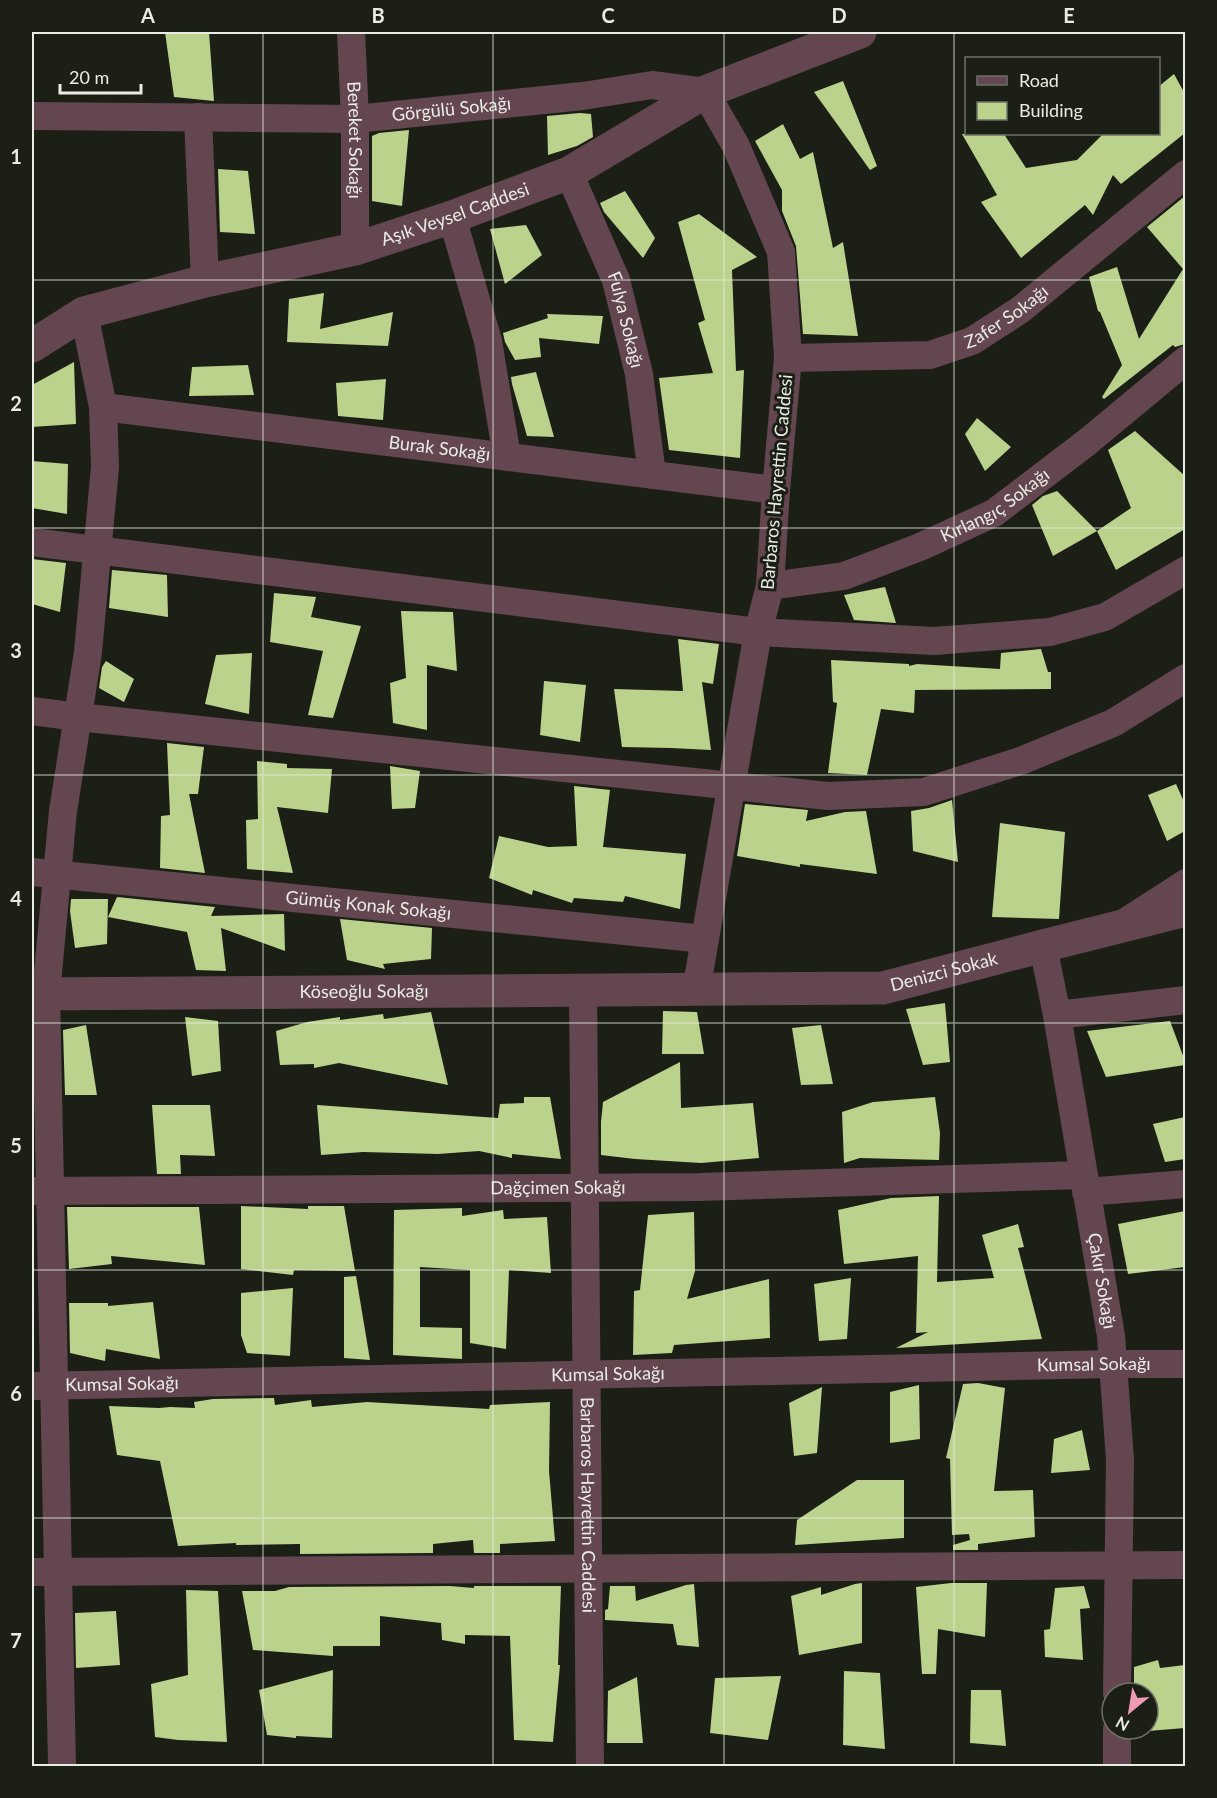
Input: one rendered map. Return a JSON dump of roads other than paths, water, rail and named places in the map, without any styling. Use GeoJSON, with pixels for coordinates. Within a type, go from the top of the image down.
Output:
{"type":"FeatureCollection","features":[{"type":"Feature","properties":{"kind":"street","name":"Bereket Sokağı"},"geometry":{"type":"LineString","coordinates":[[351,32],[355,118],[355,249]]}},
{"type":"Feature","properties":{"kind":"street","name":"Aşık Veysel Caddesi"},"geometry":{"type":"LineString","coordinates":[[32,346],[84,313],[205,281],[355,249],[452,217],[569,173],[705,92],[860,32]]}},
{"type":"Feature","properties":{"kind":"street","name":"Görgülü Sokağı"},"geometry":{"type":"LineString","coordinates":[[32,116],[355,118],[583,96],[652,85],[705,92]]}},
{"type":"Feature","properties":{"kind":"street","name":"Barbaros Hayrettin Caddesi"},"geometry":{"type":"LineString","coordinates":[[696,991],[758,632],[770,586],[788,358],[781,252],[736,146],[705,92]]}},
{"type":"Feature","properties":{"kind":"street"},"geometry":{"type":"LineString","coordinates":[[198,117],[205,281]]}},
{"type":"Feature","properties":{"kind":"street","name":"Fulya Sokağı"},"geometry":{"type":"LineString","coordinates":[[569,173],[616,280],[639,374],[652,475]]}},
{"type":"Feature","properties":{"kind":"street","name":"Zafer Sokağı"},"geometry":{"type":"LineString","coordinates":[[788,358],[930,355],[972,341],[1020,310],[1185,174]]}},
{"type":"Feature","properties":{"kind":"street"},"geometry":{"type":"LineString","coordinates":[[452,217],[488,341],[507,457]]}},
{"type":"Feature","properties":{"kind":"street"},"geometry":{"type":"LineString","coordinates":[[62,1767],[45,1571],[39,994],[44,873],[63,811],[88,652],[105,467],[103,407],[84,313]]}},
{"type":"Feature","properties":{"kind":"street","name":"Kırlangıç Sokağı"},"geometry":{"type":"LineString","coordinates":[[770,586],[844,576],[920,547],[994,513],[1086,442],[1185,360]]}},
{"type":"Feature","properties":{"kind":"street","name":"Burak Sokağı"},"geometry":{"type":"LineString","coordinates":[[103,407],[776,490]]}},
{"type":"Feature","properties":{"kind":"street"},"geometry":{"type":"LineString","coordinates":[[32,542],[758,632],[934,641],[1050,632],[1106,617],[1185,570]]}},
{"type":"Feature","properties":{"kind":"street"},"geometry":{"type":"LineString","coordinates":[[32,711],[828,796],[924,792],[1023,760],[1113,723],[1185,678]]}},
{"type":"Feature","properties":{"kind":"street","name":"Gümüş Konak Sokağı"},"geometry":{"type":"LineString","coordinates":[[44,873],[705,939]]}},
{"type":"Feature","properties":{"kind":"street"},"geometry":{"type":"LineString","coordinates":[[1116,928],[1185,883]]}},
{"type":"Feature","properties":{"kind":"street","name":"Denizci Sokak"},"geometry":{"type":"LineString","coordinates":[[696,991],[883,988],[1185,910]]}},
{"type":"Feature","properties":{"kind":"street","name":"Çakır Sokağı"},"geometry":{"type":"LineString","coordinates":[[1043,946],[1057,1015],[1111,1336],[1120,1460],[1117,1681]]}},
{"type":"Feature","properties":{"kind":"street","name":"Barbaros Hayrettin Caddesi"},"geometry":{"type":"LineString","coordinates":[[583,991],[590,1767]]}},
{"type":"Feature","properties":{"kind":"street","name":"Köseoğlu Sokağı"},"geometry":{"type":"LineString","coordinates":[[39,994],[696,991]]}},
{"type":"Feature","properties":{"kind":"street"},"geometry":{"type":"LineString","coordinates":[[1057,1015],[1185,1000]]}},
{"type":"Feature","properties":{"kind":"street","name":"Dağçimen Sokağı"},"geometry":{"type":"LineString","coordinates":[[41,1191],[1185,1184]]}},
{"type":"Feature","properties":{"kind":"street","name":"Kumsal Sokağı"},"geometry":{"type":"LineString","coordinates":[[43,1386],[1185,1364]]}},
{"type":"Feature","properties":{"kind":"street"},"geometry":{"type":"LineString","coordinates":[[45,1571],[1185,1565]]}},
{"type":"Feature","properties":{"kind":"street"},"geometry":{"type":"LineString","coordinates":[[1117,1741],[1117,1767]]}}]}
